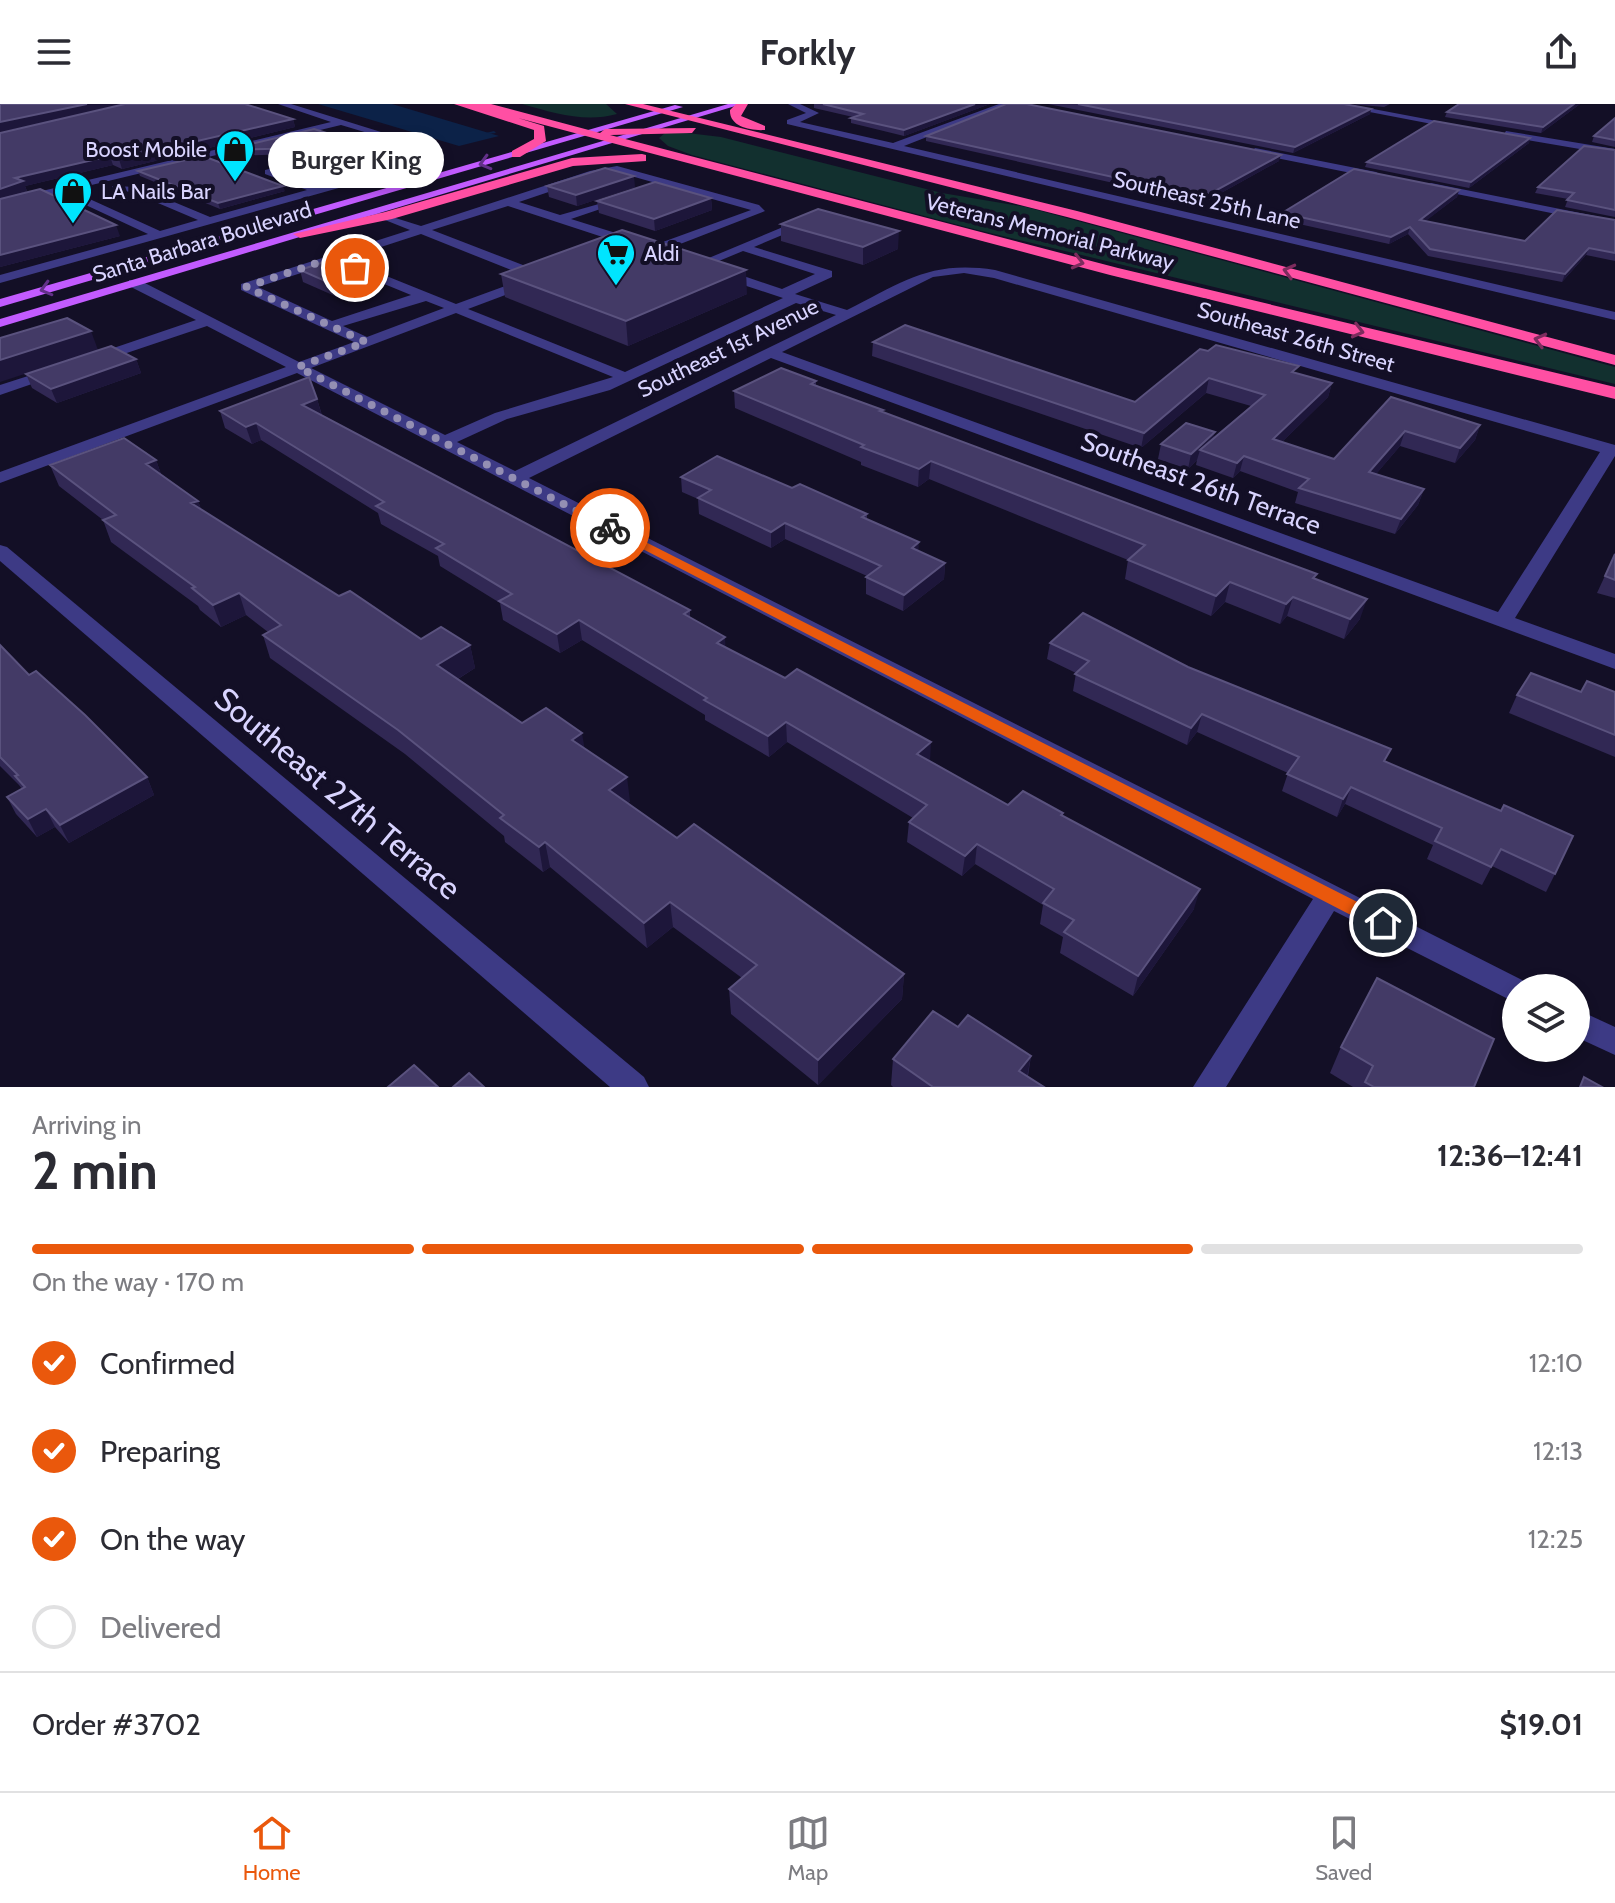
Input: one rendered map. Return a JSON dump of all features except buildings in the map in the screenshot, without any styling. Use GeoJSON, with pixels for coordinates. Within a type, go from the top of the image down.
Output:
{"type":"FeatureCollection","features":[{"type":"Feature","properties":{"kind":"highway"},"geometry":{"type":"LineString","coordinates":[[459,104],[540,128],[540,141],[516,154]]}},
{"type":"Feature","properties":{"kind":"highway","name":"Veterans Memorial Parkway"},"geometry":{"type":"LineString","coordinates":[[478,104],[1003,243],[1615,393]]}},
{"type":"Feature","properties":{"kind":"highway"},"geometry":{"type":"LineString","coordinates":[[510,104],[577,120],[626,122],[688,119]]}},
{"type":"Feature","properties":{"kind":"highway","name":"Veterans Memorial Parkway"},"geometry":{"type":"LineString","coordinates":[[630,104],[1032,204],[1615,360]]}},
{"type":"Feature","properties":{"kind":"highway"},"geometry":{"type":"LineString","coordinates":[[741,104],[734,114],[742,123],[991,184],[1032,204]]}},
{"type":"Feature","properties":{"kind":"highway"},"geometry":{"type":"LineString","coordinates":[[586,134],[653,129],[713,132],[951,191],[1032,204]]}},
{"type":"Feature","properties":{"kind":"highway"},"geometry":{"type":"LineString","coordinates":[[300,234],[572,162],[630,158],[667,162],[861,214],[1003,243]]}},
{"type":"Feature","properties":{"kind":"main road","name":"Santa Barbara Boulevard"},"geometry":{"type":"LineString","coordinates":[[0,303],[690,104]]}},
{"type":"Feature","properties":{"kind":"main road"},"geometry":{"type":"LineString","coordinates":[[379,215],[741,104]]}},
{"type":"Feature","properties":{"kind":"main road","name":"Santa Barbara Boulevard"},"geometry":{"type":"LineString","coordinates":[[0,323],[300,234]]}},
{"type":"Feature","properties":{"kind":"street"},"geometry":{"type":"LineString","coordinates":[[282,104],[421,146]]}},
{"type":"Feature","properties":{"kind":"street","name":"Southeast 25th Lane"},"geometry":{"type":"LineString","coordinates":[[792,104],[814,113],[790,122],[1615,316]]}},
{"type":"Feature","properties":{"kind":"street"},"geometry":{"type":"LineString","coordinates":[[892,147],[1007,104]]}},
{"type":"Feature","properties":{"kind":"street"},"geometry":{"type":"LineString","coordinates":[[1332,104],[1467,124],[1372,104]]}},
{"type":"Feature","properties":{"kind":"street"},"geometry":{"type":"LineString","coordinates":[[0,204],[112,183],[342,122]]}},
{"type":"Feature","properties":{"kind":"street"},"geometry":{"type":"LineString","coordinates":[[1615,145],[1497,129],[1615,152]]}},
{"type":"Feature","properties":{"kind":"street"},"geometry":{"type":"LineString","coordinates":[[1246,149],[1383,176]]}},
{"type":"Feature","properties":{"kind":"street"},"geometry":{"type":"LineString","coordinates":[[0,279],[424,161]]}},
{"type":"Feature","properties":{"kind":"street"},"geometry":{"type":"LineString","coordinates":[[340,205],[269,172],[311,162],[361,179]]}},
{"type":"Feature","properties":{"kind":"street"},"geometry":{"type":"LineString","coordinates":[[366,342],[246,287],[594,173],[617,169],[671,182],[755,207],[759,211],[653,250]]}},
{"type":"Feature","properties":{"kind":"street"},"geometry":{"type":"LineString","coordinates":[[644,191],[671,182]]}},
{"type":"Feature","properties":{"kind":"street"},"geometry":{"type":"LineString","coordinates":[[0,218],[79,198],[112,183],[134,189],[209,221]]}},
{"type":"Feature","properties":{"kind":"street"},"geometry":{"type":"LineString","coordinates":[[1414,183],[1615,223]]}},
{"type":"Feature","properties":{"kind":"street"},"geometry":{"type":"LineString","coordinates":[[562,218],[630,196]]}},
{"type":"Feature","properties":{"kind":"street"},"geometry":{"type":"LineString","coordinates":[[79,198],[159,235]]}},
{"type":"Feature","properties":{"kind":"street"},"geometry":{"type":"LineString","coordinates":[[508,202],[847,314]]}},
{"type":"Feature","properties":{"kind":"street"},"geometry":{"type":"LineString","coordinates":[[0,478],[547,274],[379,215]]}},
{"type":"Feature","properties":{"kind":"street"},"geometry":{"type":"LineString","coordinates":[[698,265],[795,226]]}},
{"type":"Feature","properties":{"kind":"street"},"geometry":{"type":"LineString","coordinates":[[605,252],[632,242]]}},
{"type":"Feature","properties":{"kind":"street"},"geometry":{"type":"LineString","coordinates":[[443,442],[501,416],[580,395],[625,377],[827,274],[742,247]]}},
{"type":"Feature","properties":{"kind":"street"},"geometry":{"type":"LineString","coordinates":[[81,256],[110,271]]}},
{"type":"Feature","properties":{"kind":"street"},"geometry":{"type":"LineString","coordinates":[[332,258],[625,377]]}},
{"type":"Feature","properties":{"kind":"street","name":"Southeast 1st Avenue"},"geometry":{"type":"LineString","coordinates":[[514,478],[930,274],[964,269]]}},
{"type":"Feature","properties":{"kind":"street","name":"Southeast 26th Street"},"geometry":{"type":"LineString","coordinates":[[964,269],[995,274],[1613,450]]}},
{"type":"Feature","properties":{"kind":"street"},"geometry":{"type":"LineString","coordinates":[[134,283],[1502,984]]}},
{"type":"Feature","properties":{"kind":"street"},"geometry":{"type":"LineString","coordinates":[[338,329],[409,309],[425,297]]}},
{"type":"Feature","properties":{"kind":"street"},"geometry":{"type":"LineString","coordinates":[[0,390],[207,321]]}},
{"type":"Feature","properties":{"kind":"street","name":"Southeast 26th Terrace"},"geometry":{"type":"LineString","coordinates":[[769,352],[1615,662]]}},
{"type":"Feature","properties":{"kind":"street"},"geometry":{"type":"LineString","coordinates":[[1503,621],[1613,450]]}},
{"type":"Feature","properties":{"kind":"street","name":"Southeast 27th Terrace"},"geometry":{"type":"LineString","coordinates":[[0,551],[633,1087]]}},
{"type":"Feature","properties":{"kind":"street"},"geometry":{"type":"LineString","coordinates":[[1209,1087],[1329,896]]}},
{"type":"Feature","properties":{"kind":"street"},"geometry":{"type":"LineString","coordinates":[[1590,1029],[1615,1042]]}},
{"type":"Feature","properties":{"kind":"green space"},"geometry":{"type":"Polygon","coordinates":[[[522,104],[606,104],[617,114],[581,117],[522,104]]]}},
{"type":"Feature","properties":{"kind":"green space"},"geometry":{"type":"Polygon","coordinates":[[[665,133],[721,137],[942,193],[1026,207],[1615,367],[1615,384],[974,229],[692,155],[668,146],[659,138],[665,133]]]}},
{"type":"Feature","properties":{"kind":"water"},"geometry":{"type":"Polygon","coordinates":[[[318,104],[392,104],[499,136],[459,146],[318,104]]]}},
{"type":"Feature","properties":{"kind":"waterway"},"geometry":{"type":"LineString","coordinates":[[488,133],[494,132]]}},
{"type":"Feature","properties":{"kind":"way so far"},"geometry":{"type":"LineString","coordinates":[[355,268],[332,258],[250,283],[246,287],[366,342],[298,367],[610,528]]}},
{"type":"Feature","properties":{"kind":"place","name":"Boost Mobile"},"geometry":{"type":"Point","coordinates":[235,183]}},
{"type":"Feature","properties":{"kind":"place","name":"LA Nails Bar"},"geometry":{"type":"Point","coordinates":[73,225]}},
{"type":"Feature","properties":{"kind":"place","name":"Burger King"},"geometry":{"type":"Point","coordinates":[355,268]}},
{"type":"Feature","properties":{"kind":"place","name":"Aldi"},"geometry":{"type":"Point","coordinates":[616,287]}},
{"type":"Feature","properties":{"kind":"route"},"geometry":{"type":"LineString","coordinates":[[610,528],[1383,923]]}}]}
